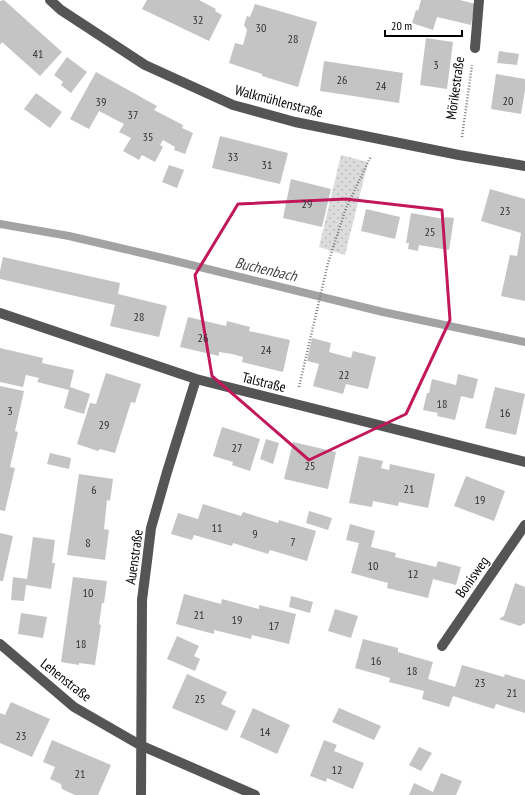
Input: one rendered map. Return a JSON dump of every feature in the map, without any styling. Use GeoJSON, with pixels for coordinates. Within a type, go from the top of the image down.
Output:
{"type":"FeatureCollection","features":[{"type":"Feature","properties":{"kind":"street","name":"Walkmühlenstraße"},"geometry":{"type":"LineString","coordinates":[[50,0],[61,10],[145,65],[232,105],[295,122],[376,139],[525,166]]}},
{"type":"Feature","properties":{"kind":"street","name":"Mörikestraße"},"geometry":{"type":"LineString","coordinates":[[475,48],[479,0]]}},
{"type":"Feature","properties":{"kind":"street","name":"Talstraße"},"geometry":{"type":"LineString","coordinates":[[0,313],[196,379],[525,462]]}},
{"type":"Feature","properties":{"kind":"street","name":"Auenstraße"},"geometry":{"type":"LineString","coordinates":[[140,745],[142,714],[142,600],[151,528],[196,379]]}},
{"type":"Feature","properties":{"kind":"street","name":"Bonisweg"},"geometry":{"type":"LineString","coordinates":[[442,646],[525,525]]}},
{"type":"Feature","properties":{"kind":"street","name":"Lehenstraße"},"geometry":{"type":"LineString","coordinates":[[0,644],[74,707],[140,745],[255,795]]}},
{"type":"Feature","properties":{"kind":"street"},"geometry":{"type":"LineString","coordinates":[[140,745],[140,795]]}},
{"type":"Feature","properties":{"kind":"path","name":"Mörikestraße"},"geometry":{"type":"LineString","coordinates":[[459,155],[475,48]]}},
{"type":"Feature","properties":{"kind":"path"},"geometry":{"type":"LineString","coordinates":[[294,404],[327,269],[346,208],[372,154],[376,139]]}},
{"type":"Feature","properties":{"kind":"highlighted area"},"geometry":{"type":"Polygon","coordinates":[[[346,199],[442,210],[450,320],[406,414],[309,460],[212,376],[195,275],[238,204],[346,199]]]}},
{"type":"Feature","properties":{"kind":"shaded area"},"geometry":{"type":"Polygon","coordinates":[[[341,155],[368,162],[345,255],[319,247],[341,155]]]}},
{"type":"Feature","properties":{"kind":"building"},"geometry":{"type":"Polygon","coordinates":[[[4,0],[62,52],[40,76],[2,42],[0,45],[0,1],[4,0]]]}},
{"type":"Feature","properties":{"kind":"building"},"geometry":{"type":"Polygon","coordinates":[[[147,0],[199,0],[216,9],[215,11],[222,15],[209,41],[142,9],[147,0]]]}},
{"type":"Feature","properties":{"kind":"building"},"geometry":{"type":"Polygon","coordinates":[[[421,0],[460,0],[475,4],[471,25],[437,17],[433,30],[412,23],[416,10],[418,11],[421,0]]]}},
{"type":"Feature","properties":{"kind":"building"},"geometry":{"type":"Polygon","coordinates":[[[255,4],[317,22],[298,87],[262,76],[262,74],[229,63],[235,43],[243,45],[247,30],[244,25],[247,16],[250,17],[255,4]]]}},
{"type":"Feature","properties":{"kind":"building"},"geometry":{"type":"Polygon","coordinates":[[[426,38],[453,42],[447,89],[420,85],[426,38]]]}},
{"type":"Feature","properties":{"kind":"building"},"geometry":{"type":"Polygon","coordinates":[[[499,51],[519,54],[517,65],[497,63],[499,51]]]}},
{"type":"Feature","properties":{"kind":"building"},"geometry":{"type":"Polygon","coordinates":[[[67,57],[87,72],[71,93],[61,85],[63,82],[54,75],[67,57]]]}},
{"type":"Feature","properties":{"kind":"building"},"geometry":{"type":"Polygon","coordinates":[[[324,61],[403,73],[399,103],[320,91],[324,61]]]}},
{"type":"Feature","properties":{"kind":"building"},"geometry":{"type":"Polygon","coordinates":[[[96,72],[157,106],[154,110],[183,125],[182,128],[193,133],[185,154],[174,150],[175,147],[163,140],[160,145],[163,147],[155,162],[142,155],[139,160],[123,151],[131,138],[119,132],[124,124],[99,111],[89,129],[70,119],[96,72]]]}},
{"type":"Feature","properties":{"kind":"building"},"geometry":{"type":"Polygon","coordinates":[[[496,74],[525,79],[525,90],[521,114],[491,109],[496,74]]]}},
{"type":"Feature","properties":{"kind":"building"},"geometry":{"type":"Polygon","coordinates":[[[36,93],[62,112],[50,128],[24,109],[36,93]]]}},
{"type":"Feature","properties":{"kind":"building"},"geometry":{"type":"Polygon","coordinates":[[[220,136],[288,153],[280,184],[212,168],[220,136]]]}},
{"type":"Feature","properties":{"kind":"building"},"geometry":{"type":"Polygon","coordinates":[[[169,165],[184,170],[177,188],[162,182],[169,165]]]}},
{"type":"Feature","properties":{"kind":"building"},"geometry":{"type":"Polygon","coordinates":[[[291,179],[331,189],[322,227],[283,218],[291,179]]]}},
{"type":"Feature","properties":{"kind":"building"},"geometry":{"type":"Polygon","coordinates":[[[490,189],[525,199],[525,301],[501,296],[510,255],[517,256],[521,233],[481,221],[490,189]]]}},
{"type":"Feature","properties":{"kind":"building"},"geometry":{"type":"Polygon","coordinates":[[[366,209],[400,217],[395,239],[361,231],[366,209]]]}},
{"type":"Feature","properties":{"kind":"building"},"geometry":{"type":"Polygon","coordinates":[[[411,213],[444,219],[445,217],[454,218],[449,250],[419,245],[418,251],[408,249],[409,243],[406,243],[411,213]]]}},
{"type":"Feature","properties":{"kind":"building"},"geometry":{"type":"Polygon","coordinates":[[[3,257],[120,283],[118,294],[167,306],[159,337],[110,326],[115,305],[0,279],[3,257]]]}},
{"type":"Feature","properties":{"kind":"building"},"geometry":{"type":"Polygon","coordinates":[[[188,317],[226,326],[227,321],[250,327],[249,331],[290,340],[283,372],[242,362],[243,357],[232,354],[219,352],[219,356],[180,347],[188,317]]]}},
{"type":"Feature","properties":{"kind":"building"},"geometry":{"type":"Polygon","coordinates":[[[312,338],[331,343],[329,352],[351,358],[353,351],[376,357],[368,389],[346,384],[343,394],[313,386],[319,364],[307,361],[312,338]]]}},
{"type":"Feature","properties":{"kind":"building"},"geometry":{"type":"Polygon","coordinates":[[[0,348],[43,358],[42,363],[74,370],[70,387],[90,394],[84,414],[64,408],[69,390],[37,382],[39,378],[26,375],[23,387],[0,382],[0,348]]]}},
{"type":"Feature","properties":{"kind":"building"},"geometry":{"type":"Polygon","coordinates":[[[106,373],[141,384],[135,403],[131,402],[115,453],[100,449],[98,451],[77,444],[90,403],[96,404],[106,373]]]}},
{"type":"Feature","properties":{"kind":"building"},"geometry":{"type":"Polygon","coordinates":[[[458,374],[478,379],[473,399],[461,396],[455,420],[437,416],[438,413],[423,410],[432,379],[456,385],[458,374]]]}},
{"type":"Feature","properties":{"kind":"building"},"geometry":{"type":"Polygon","coordinates":[[[0,386],[24,391],[15,431],[18,432],[10,467],[15,468],[5,511],[0,510],[0,386]]]}},
{"type":"Feature","properties":{"kind":"building"},"geometry":{"type":"Polygon","coordinates":[[[495,387],[525,394],[516,435],[485,428],[495,387]]]}},
{"type":"Feature","properties":{"kind":"building"},"geometry":{"type":"Polygon","coordinates":[[[222,427],[260,439],[250,471],[232,465],[233,462],[213,456],[222,427]]]}},
{"type":"Feature","properties":{"kind":"building"},"geometry":{"type":"Polygon","coordinates":[[[266,439],[279,443],[273,464],[260,459],[266,439]]]}},
{"type":"Feature","properties":{"kind":"building"},"geometry":{"type":"Polygon","coordinates":[[[293,442],[336,452],[328,489],[284,479],[293,442]]]}},
{"type":"Feature","properties":{"kind":"building"},"geometry":{"type":"Polygon","coordinates":[[[50,453],[71,458],[69,469],[47,464],[50,453]]]}},
{"type":"Feature","properties":{"kind":"building"},"geometry":{"type":"Polygon","coordinates":[[[359,456],[383,461],[381,468],[389,470],[390,464],[435,474],[428,508],[399,502],[398,506],[373,501],[372,507],[349,503],[359,456]]]}},
{"type":"Feature","properties":{"kind":"building"},"geometry":{"type":"Polygon","coordinates":[[[79,474],[113,479],[110,501],[107,500],[104,529],[109,530],[105,560],[67,555],[79,474]]]}},
{"type":"Feature","properties":{"kind":"building"},"geometry":{"type":"Polygon","coordinates":[[[466,476],[505,491],[494,521],[454,506],[466,476]]]}},
{"type":"Feature","properties":{"kind":"building"},"geometry":{"type":"Polygon","coordinates":[[[203,504],[241,516],[243,512],[278,523],[279,520],[316,531],[307,561],[270,550],[268,554],[233,543],[232,546],[194,535],[192,540],[171,534],[178,513],[198,519],[203,504]]]}},
{"type":"Feature","properties":{"kind":"building"},"geometry":{"type":"Polygon","coordinates":[[[309,511],[332,518],[328,530],[306,523],[309,511]]]}},
{"type":"Feature","properties":{"kind":"building"},"geometry":{"type":"Polygon","coordinates":[[[350,524],[375,531],[371,547],[396,553],[395,557],[436,567],[438,561],[461,567],[456,585],[433,579],[428,598],[387,588],[388,583],[351,573],[359,543],[346,540],[350,524]]]}},
{"type":"Feature","properties":{"kind":"building"},"geometry":{"type":"Polygon","coordinates":[[[0,533],[13,536],[3,581],[0,581],[0,533]]]}},
{"type":"Feature","properties":{"kind":"building"},"geometry":{"type":"Polygon","coordinates":[[[33,537],[55,540],[52,563],[55,563],[51,589],[26,585],[24,601],[11,600],[13,577],[27,579],[33,537]]]}},
{"type":"Feature","properties":{"kind":"building"},"geometry":{"type":"Polygon","coordinates":[[[73,577],[107,581],[99,624],[101,625],[95,665],[79,663],[79,665],[61,662],[73,577]]]}},
{"type":"Feature","properties":{"kind":"building"},"geometry":{"type":"Polygon","coordinates":[[[515,583],[525,587],[525,623],[520,626],[499,619],[504,616],[515,583]]]}},
{"type":"Feature","properties":{"kind":"building"},"geometry":{"type":"Polygon","coordinates":[[[184,594],[221,604],[222,599],[259,609],[259,605],[296,614],[289,644],[252,635],[251,639],[214,630],[214,634],[176,624],[184,594]]]}},
{"type":"Feature","properties":{"kind":"building"},"geometry":{"type":"Polygon","coordinates":[[[291,596],[313,602],[310,613],[289,607],[291,596]]]}},
{"type":"Feature","properties":{"kind":"building"},"geometry":{"type":"Polygon","coordinates":[[[335,609],[358,616],[351,638],[328,631],[335,609]]]}},
{"type":"Feature","properties":{"kind":"building"},"geometry":{"type":"Polygon","coordinates":[[[21,613],[47,617],[43,638],[18,634],[21,613]]]}},
{"type":"Feature","properties":{"kind":"building"},"geometry":{"type":"Polygon","coordinates":[[[177,636],[199,646],[194,656],[200,659],[195,671],[167,659],[177,636]]]}},
{"type":"Feature","properties":{"kind":"building"},"geometry":{"type":"Polygon","coordinates":[[[363,639],[398,648],[398,652],[433,662],[428,679],[455,687],[462,665],[504,677],[505,674],[525,680],[525,713],[496,704],[494,709],[453,696],[449,707],[422,699],[424,691],[389,682],[390,678],[355,668],[363,639]]]}},
{"type":"Feature","properties":{"kind":"building"},"geometry":{"type":"Polygon","coordinates":[[[187,674],[227,692],[221,704],[236,711],[227,731],[172,708],[187,674]]]}},
{"type":"Feature","properties":{"kind":"building"},"geometry":{"type":"Polygon","coordinates":[[[11,702],[50,719],[32,757],[0,743],[0,713],[5,715],[11,702]]]}},
{"type":"Feature","properties":{"kind":"building"},"geometry":{"type":"Polygon","coordinates":[[[253,708],[290,725],[277,754],[240,737],[253,708]]]}},
{"type":"Feature","properties":{"kind":"building"},"geometry":{"type":"Polygon","coordinates":[[[339,708],[381,726],[374,740],[332,722],[339,708]]]}},
{"type":"Feature","properties":{"kind":"building"},"geometry":{"type":"Polygon","coordinates":[[[52,740],[111,765],[98,795],[75,795],[62,789],[61,784],[50,779],[55,767],[43,762],[52,740]]]}},
{"type":"Feature","properties":{"kind":"building"},"geometry":{"type":"Polygon","coordinates":[[[324,740],[337,745],[334,751],[364,763],[353,789],[327,778],[326,782],[310,776],[324,740]]]}},
{"type":"Feature","properties":{"kind":"building"},"geometry":{"type":"Polygon","coordinates":[[[419,747],[432,753],[421,771],[409,765],[419,747]]]}},
{"type":"Feature","properties":{"kind":"building"},"geometry":{"type":"Polygon","coordinates":[[[441,773],[462,781],[456,795],[409,795],[414,783],[433,792],[441,773]]]}},
{"type":"Feature","properties":{"kind":"waterway","name":"Buchenbach"},"geometry":{"type":"LineString","coordinates":[[0,224],[69,236],[383,312],[525,342]]}}]}
